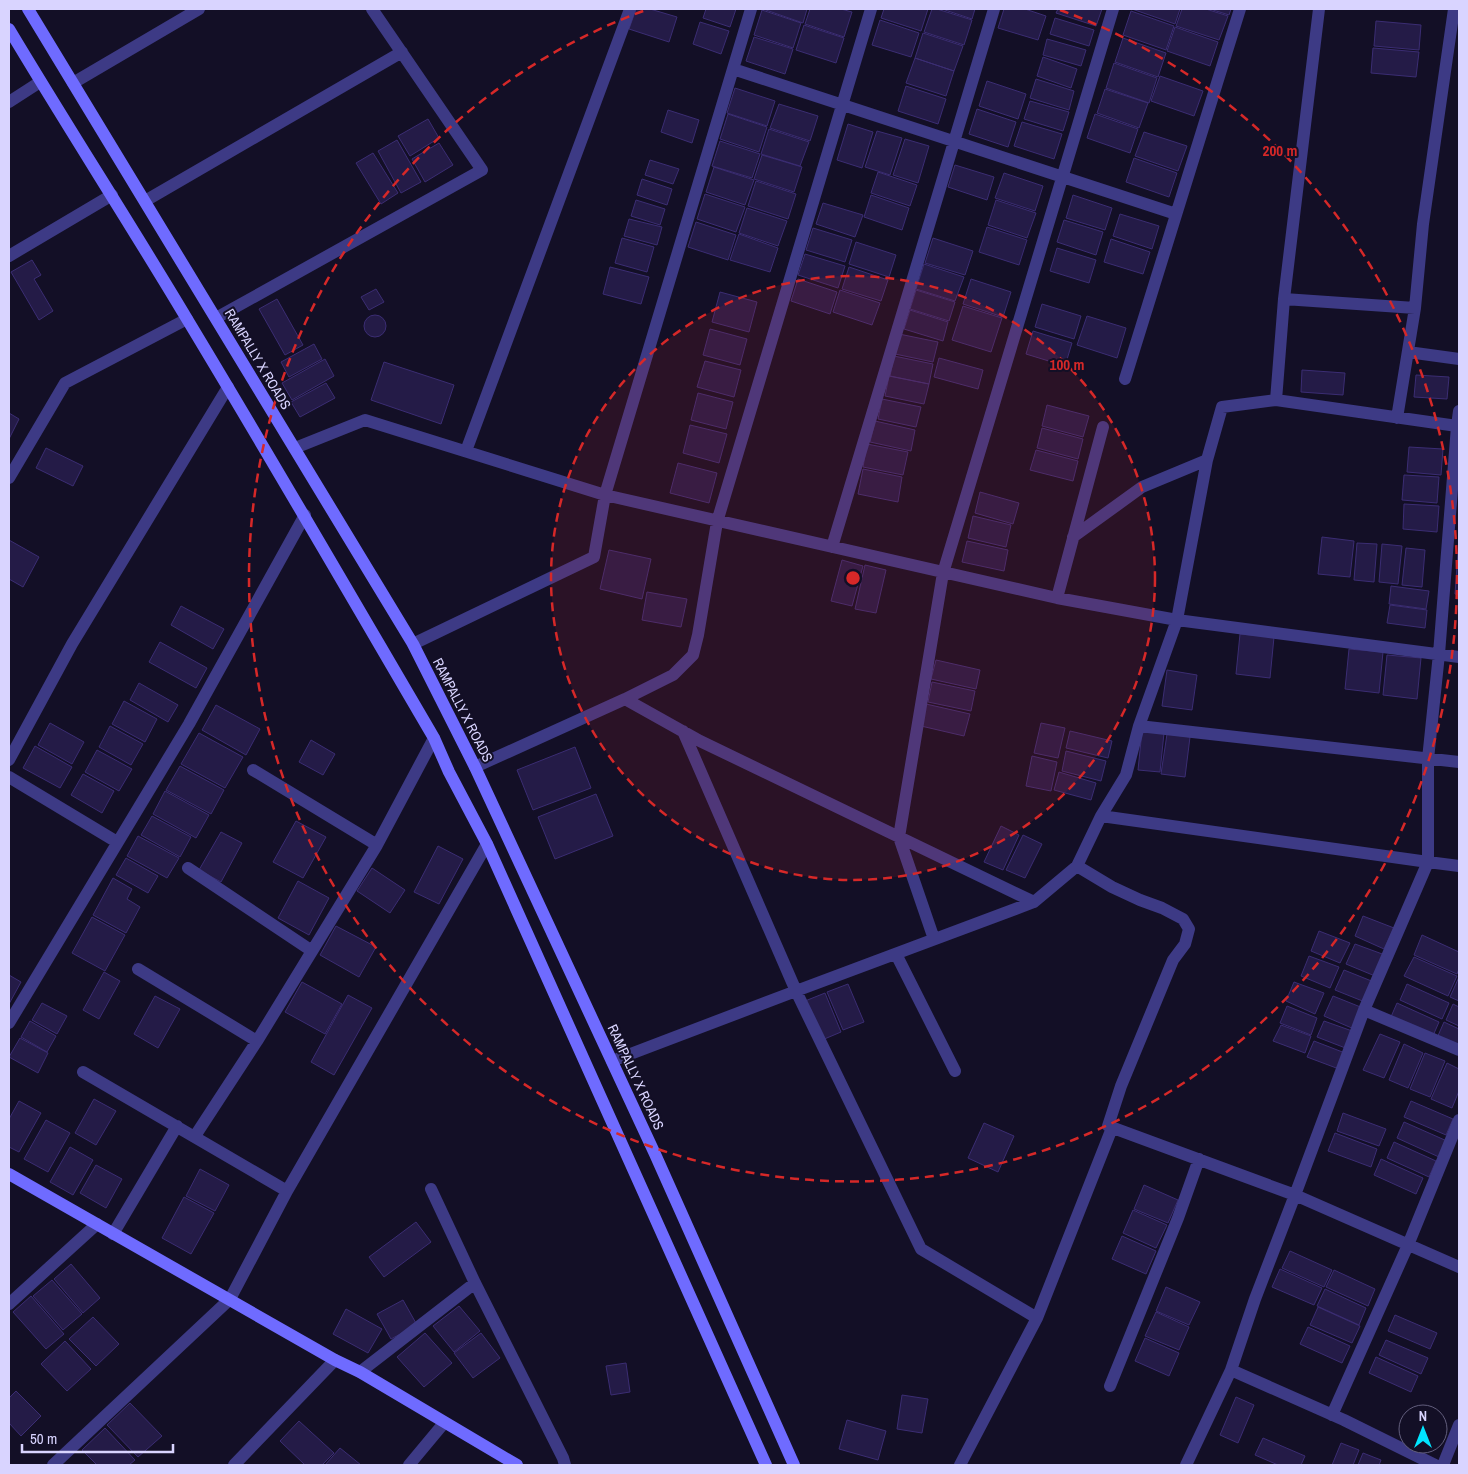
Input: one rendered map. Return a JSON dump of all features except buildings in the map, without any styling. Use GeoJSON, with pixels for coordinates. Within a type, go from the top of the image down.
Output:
{"type":"FeatureCollection","features":[{"type":"Feature","properties":{"kind":"main road","name":"RAMPALLY X ROADS"},"geometry":{"type":"LineString","coordinates":[[28,9],[413,644],[475,766],[612,1062],[794,1465]]}},
{"type":"Feature","properties":{"kind":"main road"},"geometry":{"type":"LineString","coordinates":[[9,29],[40,82],[112,195],[305,515],[434,738],[449,772],[487,844],[766,1465]]}},
{"type":"Feature","properties":{"kind":"main road"},"geometry":{"type":"LineString","coordinates":[[9,1174],[335,1360],[360,1372],[517,1465]]}},
{"type":"Feature","properties":{"kind":"street"},"geometry":{"type":"LineString","coordinates":[[73,83],[199,9]]}},
{"type":"Feature","properties":{"kind":"street"},"geometry":{"type":"LineString","coordinates":[[216,318],[482,170],[372,9]]}},
{"type":"Feature","properties":{"kind":"street"},"geometry":{"type":"LineString","coordinates":[[466,451],[630,9]]}},
{"type":"Feature","properties":{"kind":"street"},"geometry":{"type":"LineString","coordinates":[[413,644],[594,557],[606,495],[750,9]]}},
{"type":"Feature","properties":{"kind":"street"},"geometry":{"type":"LineString","coordinates":[[475,766],[625,699],[673,675],[693,655],[717,522],[871,9]]}},
{"type":"Feature","properties":{"kind":"street"},"geometry":{"type":"LineString","coordinates":[[832,547],[994,9]]}},
{"type":"Feature","properties":{"kind":"street"},"geometry":{"type":"LineString","coordinates":[[934,939],[899,837],[943,573],[1114,9]]}},
{"type":"Feature","properties":{"kind":"street"},"geometry":{"type":"LineString","coordinates":[[1125,379],[1240,9]]}},
{"type":"Feature","properties":{"kind":"street"},"geometry":{"type":"LineString","coordinates":[[1276,400],[1284,299],[1319,9]]}},
{"type":"Feature","properties":{"kind":"street"},"geometry":{"type":"LineString","coordinates":[[1397,418],[1415,308],[1423,224],[1454,9]]}},
{"type":"Feature","properties":{"kind":"street"},"geometry":{"type":"LineString","coordinates":[[145,201],[402,52]]}},
{"type":"Feature","properties":{"kind":"street"},"geometry":{"type":"LineString","coordinates":[[733,69],[1176,214]]}},
{"type":"Feature","properties":{"kind":"street"},"geometry":{"type":"LineString","coordinates":[[9,102],[40,82]]}},
{"type":"Feature","properties":{"kind":"street"},"geometry":{"type":"LineString","coordinates":[[9,256],[112,195]]}},
{"type":"Feature","properties":{"kind":"street"},"geometry":{"type":"LineString","coordinates":[[1284,299],[1415,308]]}},
{"type":"Feature","properties":{"kind":"street"},"geometry":{"type":"LineString","coordinates":[[9,478],[65,383],[187,319]]}},
{"type":"Feature","properties":{"kind":"street"},"geometry":{"type":"LineString","coordinates":[[1408,352],[1459,359]]}},
{"type":"Feature","properties":{"kind":"street"},"geometry":{"type":"LineString","coordinates":[[9,760],[72,644],[228,388]]}},
{"type":"Feature","properties":{"kind":"street"},"geometry":{"type":"LineString","coordinates":[[612,1062],[1034,902],[1077,866],[1101,816],[1126,774],[1139,726],[1177,620],[1207,460],[1222,408],[1276,400],[1458,426]]}},
{"type":"Feature","properties":{"kind":"street"},"geometry":{"type":"LineString","coordinates":[[1186,1465],[1232,1370],[1254,1299],[1364,1010],[1428,862],[1428,758],[1454,541],[1459,411]]}},
{"type":"Feature","properties":{"kind":"street"},"geometry":{"type":"LineString","coordinates":[[295,448],[365,420],[606,495],[717,522],[1057,598],[1177,620],[1459,657]]}},
{"type":"Feature","properties":{"kind":"street"},"geometry":{"type":"LineString","coordinates":[[1057,598],[1103,427]]}},
{"type":"Feature","properties":{"kind":"street"},"geometry":{"type":"LineString","coordinates":[[1073,537],[1142,487],[1207,460]]}},
{"type":"Feature","properties":{"kind":"street"},"geometry":{"type":"LineString","coordinates":[[9,1023],[189,724],[305,515]]}},
{"type":"Feature","properties":{"kind":"street"},"geometry":{"type":"LineString","coordinates":[[625,699],[683,732],[1034,902]]}},
{"type":"Feature","properties":{"kind":"street"},"geometry":{"type":"LineString","coordinates":[[1139,726],[1459,762]]}},
{"type":"Feature","properties":{"kind":"street"},"geometry":{"type":"LineString","coordinates":[[683,732],[796,991],[921,1248],[1037,1318]]}},
{"type":"Feature","properties":{"kind":"street"},"geometry":{"type":"LineString","coordinates":[[195,1136],[257,1041],[377,845],[434,738]]}},
{"type":"Feature","properties":{"kind":"street"},"geometry":{"type":"LineString","coordinates":[[253,770],[377,845]]}},
{"type":"Feature","properties":{"kind":"street"},"geometry":{"type":"LineString","coordinates":[[9,777],[117,842]]}},
{"type":"Feature","properties":{"kind":"street"},"geometry":{"type":"LineString","coordinates":[[1101,816],[1459,866]]}},
{"type":"Feature","properties":{"kind":"street"},"geometry":{"type":"LineString","coordinates":[[53,1465],[230,1299],[286,1191],[487,844]]}},
{"type":"Feature","properties":{"kind":"street"},"geometry":{"type":"LineString","coordinates":[[1077,866],[1112,887],[1183,919],[1190,928],[1185,944],[1174,960],[1121,1086],[1108,1126],[1295,1195],[1459,1268]]}},
{"type":"Feature","properties":{"kind":"street"},"geometry":{"type":"LineString","coordinates":[[188,868],[312,951]]}},
{"type":"Feature","properties":{"kind":"street"},"geometry":{"type":"LineString","coordinates":[[896,954],[955,1072]]}},
{"type":"Feature","properties":{"kind":"street"},"geometry":{"type":"LineString","coordinates":[[138,969],[257,1041]]}},
{"type":"Feature","properties":{"kind":"street"},"geometry":{"type":"LineString","coordinates":[[1364,1010],[1459,1050]]}},
{"type":"Feature","properties":{"kind":"street"},"geometry":{"type":"LineString","coordinates":[[83,1072],[286,1191]]}},
{"type":"Feature","properties":{"kind":"street"},"geometry":{"type":"LineString","coordinates":[[1332,1414],[1408,1245],[1459,1120]]}},
{"type":"Feature","properties":{"kind":"street"},"geometry":{"type":"LineString","coordinates":[[114,1234],[177,1126]]}},
{"type":"Feature","properties":{"kind":"street"},"geometry":{"type":"LineString","coordinates":[[960,1465],[1037,1318],[1112,1128]]}},
{"type":"Feature","properties":{"kind":"street"},"geometry":{"type":"LineString","coordinates":[[1110,1386],[1178,1218],[1199,1159]]}},
{"type":"Feature","properties":{"kind":"street"},"geometry":{"type":"LineString","coordinates":[[431,1189],[565,1465]]}},
{"type":"Feature","properties":{"kind":"street"},"geometry":{"type":"LineString","coordinates":[[9,1304],[97,1224]]}},
{"type":"Feature","properties":{"kind":"street"},"geometry":{"type":"LineString","coordinates":[[360,1372],[475,1283]]}},
{"type":"Feature","properties":{"kind":"street"},"geometry":{"type":"LineString","coordinates":[[234,1465],[335,1360]]}},
{"type":"Feature","properties":{"kind":"street"},"geometry":{"type":"LineString","coordinates":[[1232,1370],[1332,1414],[1435,1465]]}},
{"type":"Feature","properties":{"kind":"street"},"geometry":{"type":"LineString","coordinates":[[409,1465],[444,1423]]}},
{"type":"Feature","properties":{"kind":"street"},"geometry":{"type":"LineString","coordinates":[[1443,1465],[1459,1425]]}}]}
